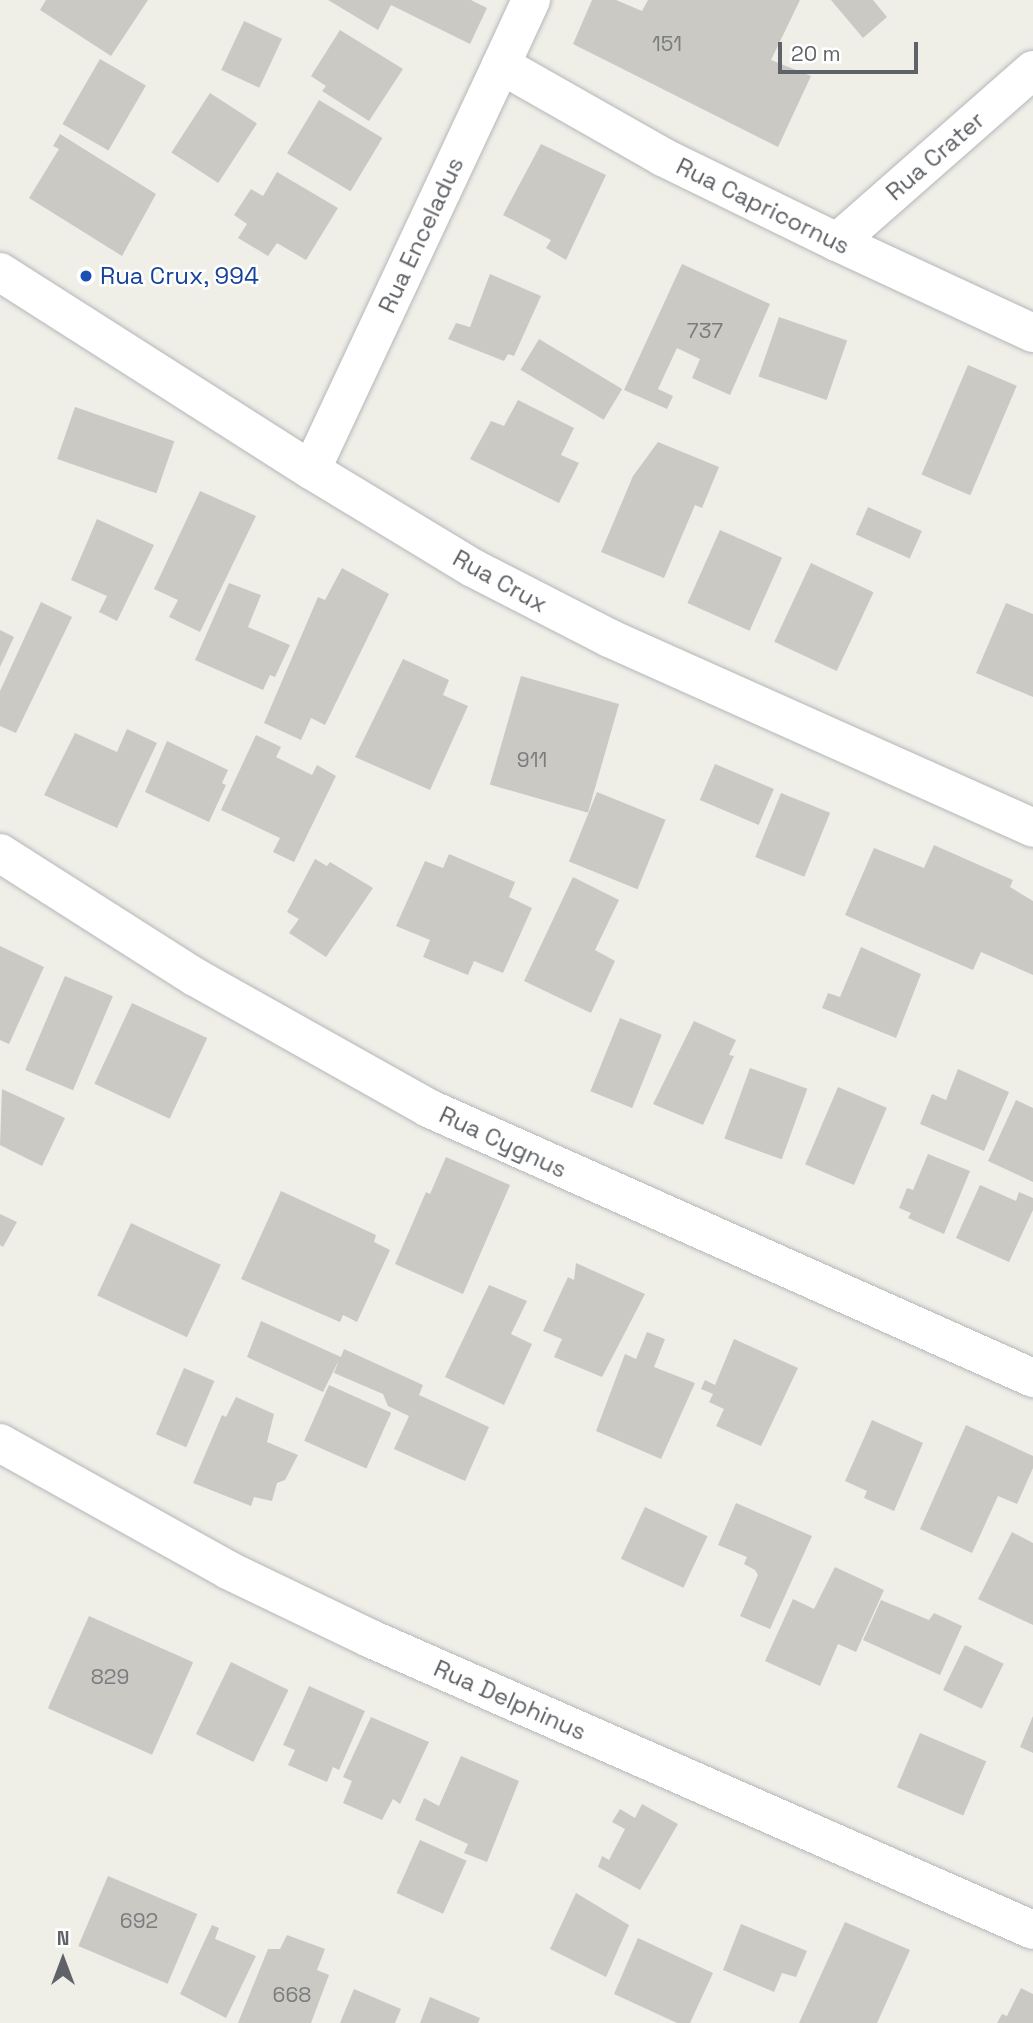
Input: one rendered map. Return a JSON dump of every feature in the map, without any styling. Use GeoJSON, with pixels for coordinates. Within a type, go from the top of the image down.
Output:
{"type":"FeatureCollection","features":[{"type":"Feature","properties":{"kind":"street","name":"Rua Enceladus"},"geometry":{"type":"LineString","coordinates":[[311,470],[531,0]]}},
{"type":"Feature","properties":{"kind":"street","name":"Rua Capricornus"},"geometry":{"type":"LineString","coordinates":[[501,65],[663,157],[1033,333]]}},
{"type":"Feature","properties":{"kind":"street","name":"Rua Crater"},"geometry":{"type":"LineString","coordinates":[[837,242],[1033,70]]}},
{"type":"Feature","properties":{"kind":"street","name":"Rua Crux"},"geometry":{"type":"LineString","coordinates":[[0,272],[311,470],[473,568],[610,638],[1033,828]]}},
{"type":"Feature","properties":{"kind":"street","name":"Rua Cygnus"},"geometry":{"type":"LineString","coordinates":[[0,853],[195,977],[428,1108],[1033,1378]]}},
{"type":"Feature","properties":{"kind":"street","name":"Rua Delphinus"},"geometry":{"type":"LineString","coordinates":[[0,1443],[228,1570],[369,1638],[1033,1930]]}},
{"type":"Feature","properties":{"kind":"building"},"geometry":{"type":"Polygon","coordinates":[[[46,0],[148,0],[111,56],[40,10],[46,0]]]}},
{"type":"Feature","properties":{"kind":"building"},"geometry":{"type":"Polygon","coordinates":[[[328,0],[471,0],[487,8],[470,44],[391,5],[378,30],[328,0]]]}},
{"type":"Feature","properties":{"kind":"building"},"geometry":{"type":"Polygon","coordinates":[[[592,0],[616,0],[642,11],[648,0],[800,0],[771,60],[811,76],[778,147],[573,44],[592,0]]]}},
{"type":"Feature","properties":{"kind":"building"},"geometry":{"type":"Polygon","coordinates":[[[831,0],[873,0],[887,17],[863,38],[831,0]]]}},
{"type":"Feature","properties":{"kind":"building"},"geometry":{"type":"Polygon","coordinates":[[[244,21],[282,39],[259,88],[221,70],[244,21]]]}},
{"type":"Feature","properties":{"kind":"building"},"geometry":{"type":"Polygon","coordinates":[[[340,30],[403,69],[369,121],[322,91],[326,86],[311,76],[340,30]]]}},
{"type":"Feature","properties":{"kind":"building"},"geometry":{"type":"Polygon","coordinates":[[[100,59],[146,86],[108,150],[63,124],[100,59]]]}},
{"type":"Feature","properties":{"kind":"building"},"geometry":{"type":"Polygon","coordinates":[[[210,93],[257,123],[218,183],[171,153],[210,93]]]}},
{"type":"Feature","properties":{"kind":"building"},"geometry":{"type":"Polygon","coordinates":[[[319,100],[382,138],[350,191],[287,153],[319,100]]]}},
{"type":"Feature","properties":{"kind":"building"},"geometry":{"type":"Polygon","coordinates":[[[60,134],[156,194],[122,256],[29,198],[59,149],[53,146],[60,134]]]}},
{"type":"Feature","properties":{"kind":"building"},"geometry":{"type":"Polygon","coordinates":[[[541,144],[606,175],[566,260],[546,248],[551,240],[503,215],[541,144]]]}},
{"type":"Feature","properties":{"kind":"building"},"geometry":{"type":"Polygon","coordinates":[[[277,172],[338,208],[306,260],[277,243],[268,256],[238,238],[247,224],[234,215],[251,189],[263,196],[277,172]]]}},
{"type":"Feature","properties":{"kind":"building"},"geometry":{"type":"Polygon","coordinates":[[[682,264],[770,304],[730,395],[692,378],[700,359],[677,348],[658,389],[673,396],[667,409],[624,390],[682,264]]]}},
{"type":"Feature","properties":{"kind":"building"},"geometry":{"type":"Polygon","coordinates":[[[490,274],[541,296],[514,356],[508,354],[504,361],[448,339],[456,323],[470,327],[490,274]]]}},
{"type":"Feature","properties":{"kind":"building"},"geometry":{"type":"Polygon","coordinates":[[[779,317],[847,340],[827,400],[758,377],[779,317]]]}},
{"type":"Feature","properties":{"kind":"building"},"geometry":{"type":"Polygon","coordinates":[[[539,339],[622,389],[604,420],[520,370],[539,339]]]}},
{"type":"Feature","properties":{"kind":"building"},"geometry":{"type":"Polygon","coordinates":[[[968,365],[1017,386],[970,495],[922,475],[968,365]]]}},
{"type":"Feature","properties":{"kind":"building"},"geometry":{"type":"Polygon","coordinates":[[[518,400],[574,428],[561,455],[579,463],[559,503],[470,459],[491,421],[504,426],[518,400]]]}},
{"type":"Feature","properties":{"kind":"building"},"geometry":{"type":"Polygon","coordinates":[[[75,407],[174,441],[156,493],[57,459],[75,407]]]}},
{"type":"Feature","properties":{"kind":"building"},"geometry":{"type":"Polygon","coordinates":[[[658,442],[719,467],[702,508],[695,505],[664,578],[601,552],[633,476],[658,442]]]}},
{"type":"Feature","properties":{"kind":"building"},"geometry":{"type":"Polygon","coordinates":[[[200,491],[256,516],[200,632],[169,617],[178,600],[154,589],[200,491]]]}},
{"type":"Feature","properties":{"kind":"building"},"geometry":{"type":"Polygon","coordinates":[[[868,507],[922,531],[910,558],[856,534],[868,507]]]}},
{"type":"Feature","properties":{"kind":"building"},"geometry":{"type":"Polygon","coordinates":[[[97,519],[154,545],[117,621],[99,612],[107,596],[71,580],[97,519]]]}},
{"type":"Feature","properties":{"kind":"building"},"geometry":{"type":"Polygon","coordinates":[[[720,530],[782,558],[750,631],[687,603],[720,530]]]}},
{"type":"Feature","properties":{"kind":"building"},"geometry":{"type":"Polygon","coordinates":[[[811,563],[874,592],[837,671],[774,642],[811,563]]]}},
{"type":"Feature","properties":{"kind":"building"},"geometry":{"type":"Polygon","coordinates":[[[342,568],[389,594],[325,725],[311,718],[301,740],[264,723],[318,597],[325,600],[342,568]]]}},
{"type":"Feature","properties":{"kind":"building"},"geometry":{"type":"Polygon","coordinates":[[[229,583],[261,595],[248,627],[290,645],[275,677],[270,675],[263,690],[195,660],[229,583]]]}},
{"type":"Feature","properties":{"kind":"building"},"geometry":{"type":"Polygon","coordinates":[[[41,602],[72,617],[16,733],[0,726],[0,691],[41,602]]]}},
{"type":"Feature","properties":{"kind":"building"},"geometry":{"type":"Polygon","coordinates":[[[1006,603],[1033,614],[1033,697],[976,673],[1006,603]]]}},
{"type":"Feature","properties":{"kind":"building"},"geometry":{"type":"Polygon","coordinates":[[[0,630],[14,637],[0,667],[0,630]]]}},
{"type":"Feature","properties":{"kind":"building"},"geometry":{"type":"Polygon","coordinates":[[[403,659],[449,680],[443,695],[468,706],[430,790],[355,757],[403,659]]]}},
{"type":"Feature","properties":{"kind":"building"},"geometry":{"type":"Polygon","coordinates":[[[521,676],[619,704],[588,813],[490,785],[521,676]]]}},
{"type":"Feature","properties":{"kind":"building"},"geometry":{"type":"Polygon","coordinates":[[[127,729],[157,743],[117,828],[44,795],[75,733],[117,752],[127,729]]]}},
{"type":"Feature","properties":{"kind":"building"},"geometry":{"type":"Polygon","coordinates":[[[256,735],[281,747],[276,757],[312,775],[317,765],[336,776],[294,862],[273,852],[280,838],[221,810],[256,735]]]}},
{"type":"Feature","properties":{"kind":"building"},"geometry":{"type":"Polygon","coordinates":[[[167,741],[228,770],[222,783],[226,785],[209,822],[145,792],[167,741]]]}},
{"type":"Feature","properties":{"kind":"building"},"geometry":{"type":"Polygon","coordinates":[[[715,764],[774,789],[759,825],[700,800],[715,764]]]}},
{"type":"Feature","properties":{"kind":"building"},"geometry":{"type":"Polygon","coordinates":[[[597,792],[666,820],[638,889],[569,862],[597,792]]]}},
{"type":"Feature","properties":{"kind":"building"},"geometry":{"type":"Polygon","coordinates":[[[781,793],[830,813],[804,877],[755,857],[781,793]]]}},
{"type":"Feature","properties":{"kind":"building"},"geometry":{"type":"Polygon","coordinates":[[[934,845],[1013,880],[1010,887],[1033,901],[1033,975],[981,952],[973,970],[845,915],[874,848],[924,868],[934,845]]]}},
{"type":"Feature","properties":{"kind":"building"},"geometry":{"type":"Polygon","coordinates":[[[449,854],[515,882],[509,897],[532,908],[503,973],[474,961],[468,975],[423,957],[430,940],[396,926],[425,861],[443,868],[449,854]]]}},
{"type":"Feature","properties":{"kind":"building"},"geometry":{"type":"Polygon","coordinates":[[[315,859],[327,866],[330,862],[373,888],[326,957],[289,933],[299,919],[287,912],[315,859]]]}},
{"type":"Feature","properties":{"kind":"building"},"geometry":{"type":"Polygon","coordinates":[[[573,877],[619,900],[595,950],[615,961],[591,1013],[524,981],[573,877]]]}},
{"type":"Feature","properties":{"kind":"building"},"geometry":{"type":"Polygon","coordinates":[[[0,946],[44,967],[9,1044],[0,1040],[0,946]]]}},
{"type":"Feature","properties":{"kind":"building"},"geometry":{"type":"Polygon","coordinates":[[[861,947],[921,974],[896,1038],[822,1008],[828,993],[840,997],[861,947]]]}},
{"type":"Feature","properties":{"kind":"building"},"geometry":{"type":"Polygon","coordinates":[[[65,976],[113,996],[73,1090],[25,1070],[65,976]]]}},
{"type":"Feature","properties":{"kind":"building"},"geometry":{"type":"Polygon","coordinates":[[[132,1003],[207,1038],[170,1119],[94,1084],[132,1003]]]}},
{"type":"Feature","properties":{"kind":"building"},"geometry":{"type":"Polygon","coordinates":[[[620,1018],[662,1035],[632,1108],[590,1091],[620,1018]]]}},
{"type":"Feature","properties":{"kind":"building"},"geometry":{"type":"Polygon","coordinates":[[[694,1021],[736,1040],[729,1055],[734,1056],[703,1125],[653,1104],[694,1021]]]}},
{"type":"Feature","properties":{"kind":"building"},"geometry":{"type":"Polygon","coordinates":[[[750,1068],[807,1089],[782,1159],[724,1138],[750,1068]]]}},
{"type":"Feature","properties":{"kind":"building"},"geometry":{"type":"Polygon","coordinates":[[[958,1069],[1009,1092],[984,1151],[920,1124],[932,1094],[946,1100],[958,1069]]]}},
{"type":"Feature","properties":{"kind":"building"},"geometry":{"type":"Polygon","coordinates":[[[838,1087],[887,1108],[854,1185],[805,1164],[838,1087]]]}},
{"type":"Feature","properties":{"kind":"building"},"geometry":{"type":"Polygon","coordinates":[[[2,1089],[65,1118],[42,1166],[0,1145],[2,1089]]]}},
{"type":"Feature","properties":{"kind":"building"},"geometry":{"type":"Polygon","coordinates":[[[1016,1100],[1033,1108],[1033,1182],[988,1161],[1016,1100]]]}},
{"type":"Feature","properties":{"kind":"building"},"geometry":{"type":"Polygon","coordinates":[[[928,1154],[970,1171],[944,1234],[908,1218],[911,1213],[899,1208],[907,1188],[913,1190],[928,1154]]]}},
{"type":"Feature","properties":{"kind":"building"},"geometry":{"type":"Polygon","coordinates":[[[446,1157],[510,1185],[463,1294],[395,1264],[426,1192],[430,1194],[446,1157]]]}},
{"type":"Feature","properties":{"kind":"building"},"geometry":{"type":"Polygon","coordinates":[[[980,1185],[1016,1201],[1019,1192],[1033,1198],[1033,1210],[1009,1262],[956,1238],[980,1185]]]}},
{"type":"Feature","properties":{"kind":"building"},"geometry":{"type":"Polygon","coordinates":[[[281,1191],[376,1235],[374,1242],[390,1250],[357,1322],[343,1315],[340,1322],[241,1279],[281,1191]]]}},
{"type":"Feature","properties":{"kind":"building"},"geometry":{"type":"Polygon","coordinates":[[[0,1214],[17,1222],[3,1247],[0,1245],[0,1214]]]}},
{"type":"Feature","properties":{"kind":"building"},"geometry":{"type":"Polygon","coordinates":[[[131,1223],[221,1265],[187,1337],[97,1296],[131,1223]]]}},
{"type":"Feature","properties":{"kind":"building"},"geometry":{"type":"Polygon","coordinates":[[[576,1263],[645,1294],[602,1377],[554,1357],[562,1339],[543,1331],[568,1277],[574,1280],[576,1263]]]}},
{"type":"Feature","properties":{"kind":"building"},"geometry":{"type":"Polygon","coordinates":[[[489,1285],[527,1301],[511,1334],[532,1344],[504,1405],[445,1377],[489,1285]]]}},
{"type":"Feature","properties":{"kind":"building"},"geometry":{"type":"Polygon","coordinates":[[[261,1321],[341,1357],[344,1349],[423,1385],[419,1395],[489,1427],[465,1481],[394,1449],[409,1416],[388,1406],[383,1394],[334,1373],[339,1360],[323,1392],[247,1357],[261,1321]]]}},
{"type":"Feature","properties":{"kind":"building"},"geometry":{"type":"Polygon","coordinates":[[[647,1332],[665,1339],[654,1367],[695,1383],[661,1459],[596,1431],[625,1354],[636,1359],[647,1332]]]}},
{"type":"Feature","properties":{"kind":"building"},"geometry":{"type":"Polygon","coordinates":[[[734,1339],[798,1368],[761,1446],[716,1426],[724,1409],[709,1402],[713,1394],[701,1389],[705,1380],[715,1385],[734,1339]]]}},
{"type":"Feature","properties":{"kind":"building"},"geometry":{"type":"Polygon","coordinates":[[[184,1368],[214,1381],[186,1447],[156,1434],[184,1368]]]}},
{"type":"Feature","properties":{"kind":"building"},"geometry":{"type":"Polygon","coordinates":[[[329,1385],[391,1413],[366,1468],[304,1441],[329,1385]]]}},
{"type":"Feature","properties":{"kind":"building"},"geometry":{"type":"Polygon","coordinates":[[[236,1397],[274,1414],[267,1442],[298,1455],[285,1480],[277,1483],[272,1501],[254,1497],[251,1506],[193,1483],[222,1415],[226,1417],[236,1397]]]}},
{"type":"Feature","properties":{"kind":"building"},"geometry":{"type":"Polygon","coordinates":[[[872,1420],[923,1443],[894,1511],[864,1498],[867,1491],[845,1481],[872,1420]]]}},
{"type":"Feature","properties":{"kind":"building"},"geometry":{"type":"Polygon","coordinates":[[[966,1425],[1033,1456],[1033,1468],[1017,1504],[998,1496],[972,1553],[920,1529],[966,1425]]]}},
{"type":"Feature","properties":{"kind":"building"},"geometry":{"type":"Polygon","coordinates":[[[736,1503],[812,1536],[770,1629],[740,1616],[758,1575],[744,1564],[747,1557],[718,1545],[736,1503]]]}},
{"type":"Feature","properties":{"kind":"building"},"geometry":{"type":"Polygon","coordinates":[[[645,1507],[708,1536],[683,1588],[621,1559],[645,1507]]]}},
{"type":"Feature","properties":{"kind":"building"},"geometry":{"type":"Polygon","coordinates":[[[1012,1532],[1033,1543],[1033,1625],[978,1599],[1012,1532]]]}},
{"type":"Feature","properties":{"kind":"building"},"geometry":{"type":"Polygon","coordinates":[[[835,1567],[884,1590],[856,1652],[838,1644],[820,1686],[765,1661],[793,1599],[814,1609],[835,1567]]]}},
{"type":"Feature","properties":{"kind":"building"},"geometry":{"type":"Polygon","coordinates":[[[881,1600],[929,1620],[934,1613],[962,1626],[940,1675],[863,1640],[881,1600]]]}},
{"type":"Feature","properties":{"kind":"building"},"geometry":{"type":"Polygon","coordinates":[[[89,1616],[193,1662],[152,1755],[48,1708],[89,1616]]]}},
{"type":"Feature","properties":{"kind":"building"},"geometry":{"type":"Polygon","coordinates":[[[965,1645],[1004,1664],[982,1709],[943,1690],[965,1645]]]}},
{"type":"Feature","properties":{"kind":"building"},"geometry":{"type":"Polygon","coordinates":[[[231,1662],[289,1690],[253,1762],[196,1734],[231,1662]]]}},
{"type":"Feature","properties":{"kind":"building"},"geometry":{"type":"Polygon","coordinates":[[[309,1686],[365,1711],[339,1770],[333,1767],[327,1782],[288,1765],[295,1750],[283,1745],[309,1686]]]}},
{"type":"Feature","properties":{"kind":"building"},"geometry":{"type":"Polygon","coordinates":[[[1033,1716],[1033,1753],[1020,1747],[1033,1716]]]}},
{"type":"Feature","properties":{"kind":"building"},"geometry":{"type":"Polygon","coordinates":[[[371,1717],[429,1742],[400,1804],[393,1799],[382,1820],[343,1803],[352,1781],[343,1777],[371,1717]]]}},
{"type":"Feature","properties":{"kind":"building"},"geometry":{"type":"Polygon","coordinates":[[[920,1733],[986,1761],[963,1815],[897,1787],[920,1733]]]}},
{"type":"Feature","properties":{"kind":"building"},"geometry":{"type":"Polygon","coordinates":[[[461,1756],[519,1781],[487,1862],[464,1853],[468,1844],[415,1820],[424,1798],[439,1806],[461,1756]]]}},
{"type":"Feature","properties":{"kind":"building"},"geometry":{"type":"Polygon","coordinates":[[[642,1804],[678,1824],[640,1890],[598,1867],[602,1856],[609,1860],[625,1829],[612,1822],[620,1809],[635,1818],[642,1804]]]}},
{"type":"Feature","properties":{"kind":"building"},"geometry":{"type":"Polygon","coordinates":[[[420,1840],[467,1861],[443,1914],[396,1893],[420,1840]]]}},
{"type":"Feature","properties":{"kind":"building"},"geometry":{"type":"Polygon","coordinates":[[[108,1876],[197,1914],[168,1984],[78,1946],[108,1876]]]}},
{"type":"Feature","properties":{"kind":"building"},"geometry":{"type":"Polygon","coordinates":[[[576,1893],[629,1925],[606,1977],[550,1949],[576,1893]]]}},
{"type":"Feature","properties":{"kind":"building"},"geometry":{"type":"Polygon","coordinates":[[[845,1922],[910,1950],[877,2023],[799,2023],[845,1922]]]}},
{"type":"Feature","properties":{"kind":"building"},"geometry":{"type":"Polygon","coordinates":[[[741,1924],[807,1951],[796,1977],[782,1973],[774,1992],[723,1970],[741,1924]]]}},
{"type":"Feature","properties":{"kind":"building"},"geometry":{"type":"Polygon","coordinates":[[[212,1925],[219,1928],[215,1939],[256,1956],[226,2018],[180,1994],[212,1925]]]}},
{"type":"Feature","properties":{"kind":"building"},"geometry":{"type":"Polygon","coordinates":[[[287,1935],[325,1949],[317,1970],[329,1975],[311,2023],[238,2023],[268,1949],[280,1949],[287,1935]]]}},
{"type":"Feature","properties":{"kind":"building"},"geometry":{"type":"Polygon","coordinates":[[[638,1938],[713,1973],[690,2023],[677,2023],[614,1994],[638,1938]]]}},
{"type":"Feature","properties":{"kind":"building"},"geometry":{"type":"Polygon","coordinates":[[[1021,1988],[1033,1994],[1033,2023],[997,2023],[1002,2014],[1007,2016],[1021,1988]]]}},
{"type":"Feature","properties":{"kind":"building"},"geometry":{"type":"Polygon","coordinates":[[[354,1989],[401,2009],[395,2023],[340,2023],[354,1989]]]}},
{"type":"Feature","properties":{"kind":"building"},"geometry":{"type":"Polygon","coordinates":[[[430,1997],[480,2018],[478,2023],[420,2023],[430,1997]]]}},
{"type":"Feature","properties":{"kind":"place","name":"Rua Crux, 994"},"geometry":{"type":"Point","coordinates":[86,276]}}]}
